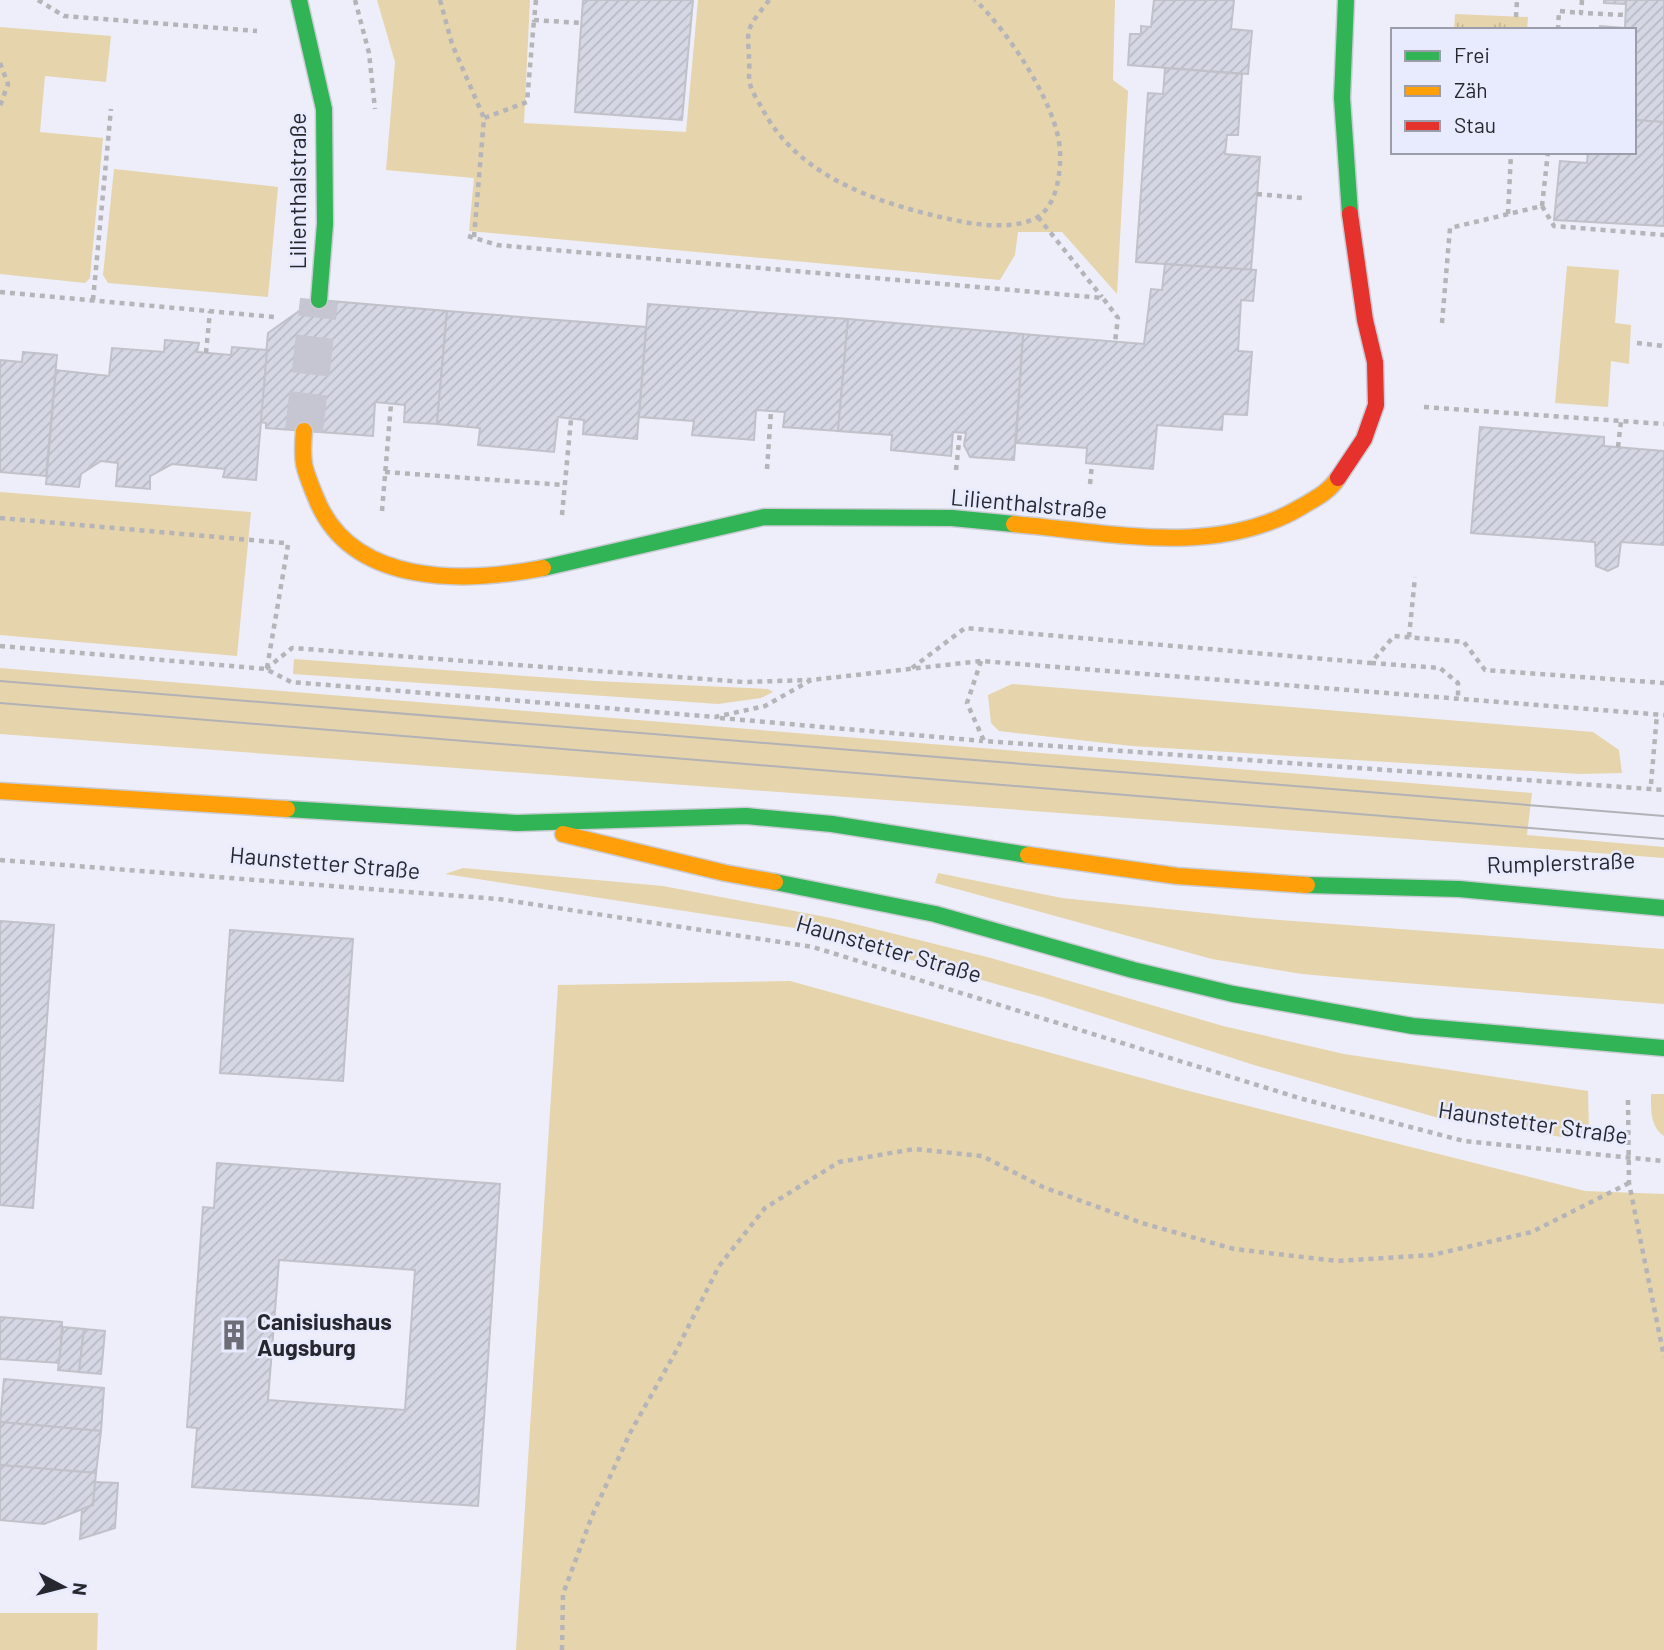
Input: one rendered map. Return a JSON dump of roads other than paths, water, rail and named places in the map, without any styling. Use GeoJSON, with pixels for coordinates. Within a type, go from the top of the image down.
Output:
{"type":"FeatureCollection","features":[{"type":"Feature","properties":{"kind":"main road","name":"Lilienthalstraße"},"geometry":{"type":"LineString","coordinates":[[299,0],[324,109],[326,224],[319,300]]}},
{"type":"Feature","properties":{"kind":"main road","name":"Lilienthalstraße"},"geometry":{"type":"LineString","coordinates":[[304,431],[301,462],[321,512],[350,547],[379,562],[415,573],[455,577],[496,577],[559,565],[764,516],[952,518],[1183,539],[1238,532],[1286,516],[1330,490],[1364,439],[1377,405],[1375,362],[1365,320],[1348,201],[1342,98],[1346,0]]}},
{"type":"Feature","properties":{"kind":"main road","name":"Haunstetter Straße"},"geometry":{"type":"LineString","coordinates":[[0,791],[517,823],[746,816],[832,824],[974,848],[1177,876],[1268,884],[1459,889],[1664,908]]}},
{"type":"Feature","properties":{"kind":"main road","name":"Haunstetter Straße"},"geometry":{"type":"LineString","coordinates":[[517,823],[725,873],[935,914],[1133,970],[1233,994],[1413,1026],[1664,1048]]}},
{"type":"Feature","properties":{"kind":"main road","name":"Rumplerstraße"},"geometry":{"type":"LineString","coordinates":[[1459,889],[1596,884]]}},
{"type":"Feature","properties":{"kind":"tunnel"},"geometry":{"type":"LineString","coordinates":[[304,431],[319,300]]}},
{"type":"Feature","properties":{"kind":"tram line"},"geometry":{"type":"LineString","coordinates":[[0,681],[1664,816]]}},
{"type":"Feature","properties":{"kind":"tram line"},"geometry":{"type":"LineString","coordinates":[[0,703],[1664,839]]}},
{"type":"Feature","properties":{"kind":"place","name":"Canisiushaus Augsburg"},"geometry":{"type":"Point","coordinates":[234,1335]}}]}
